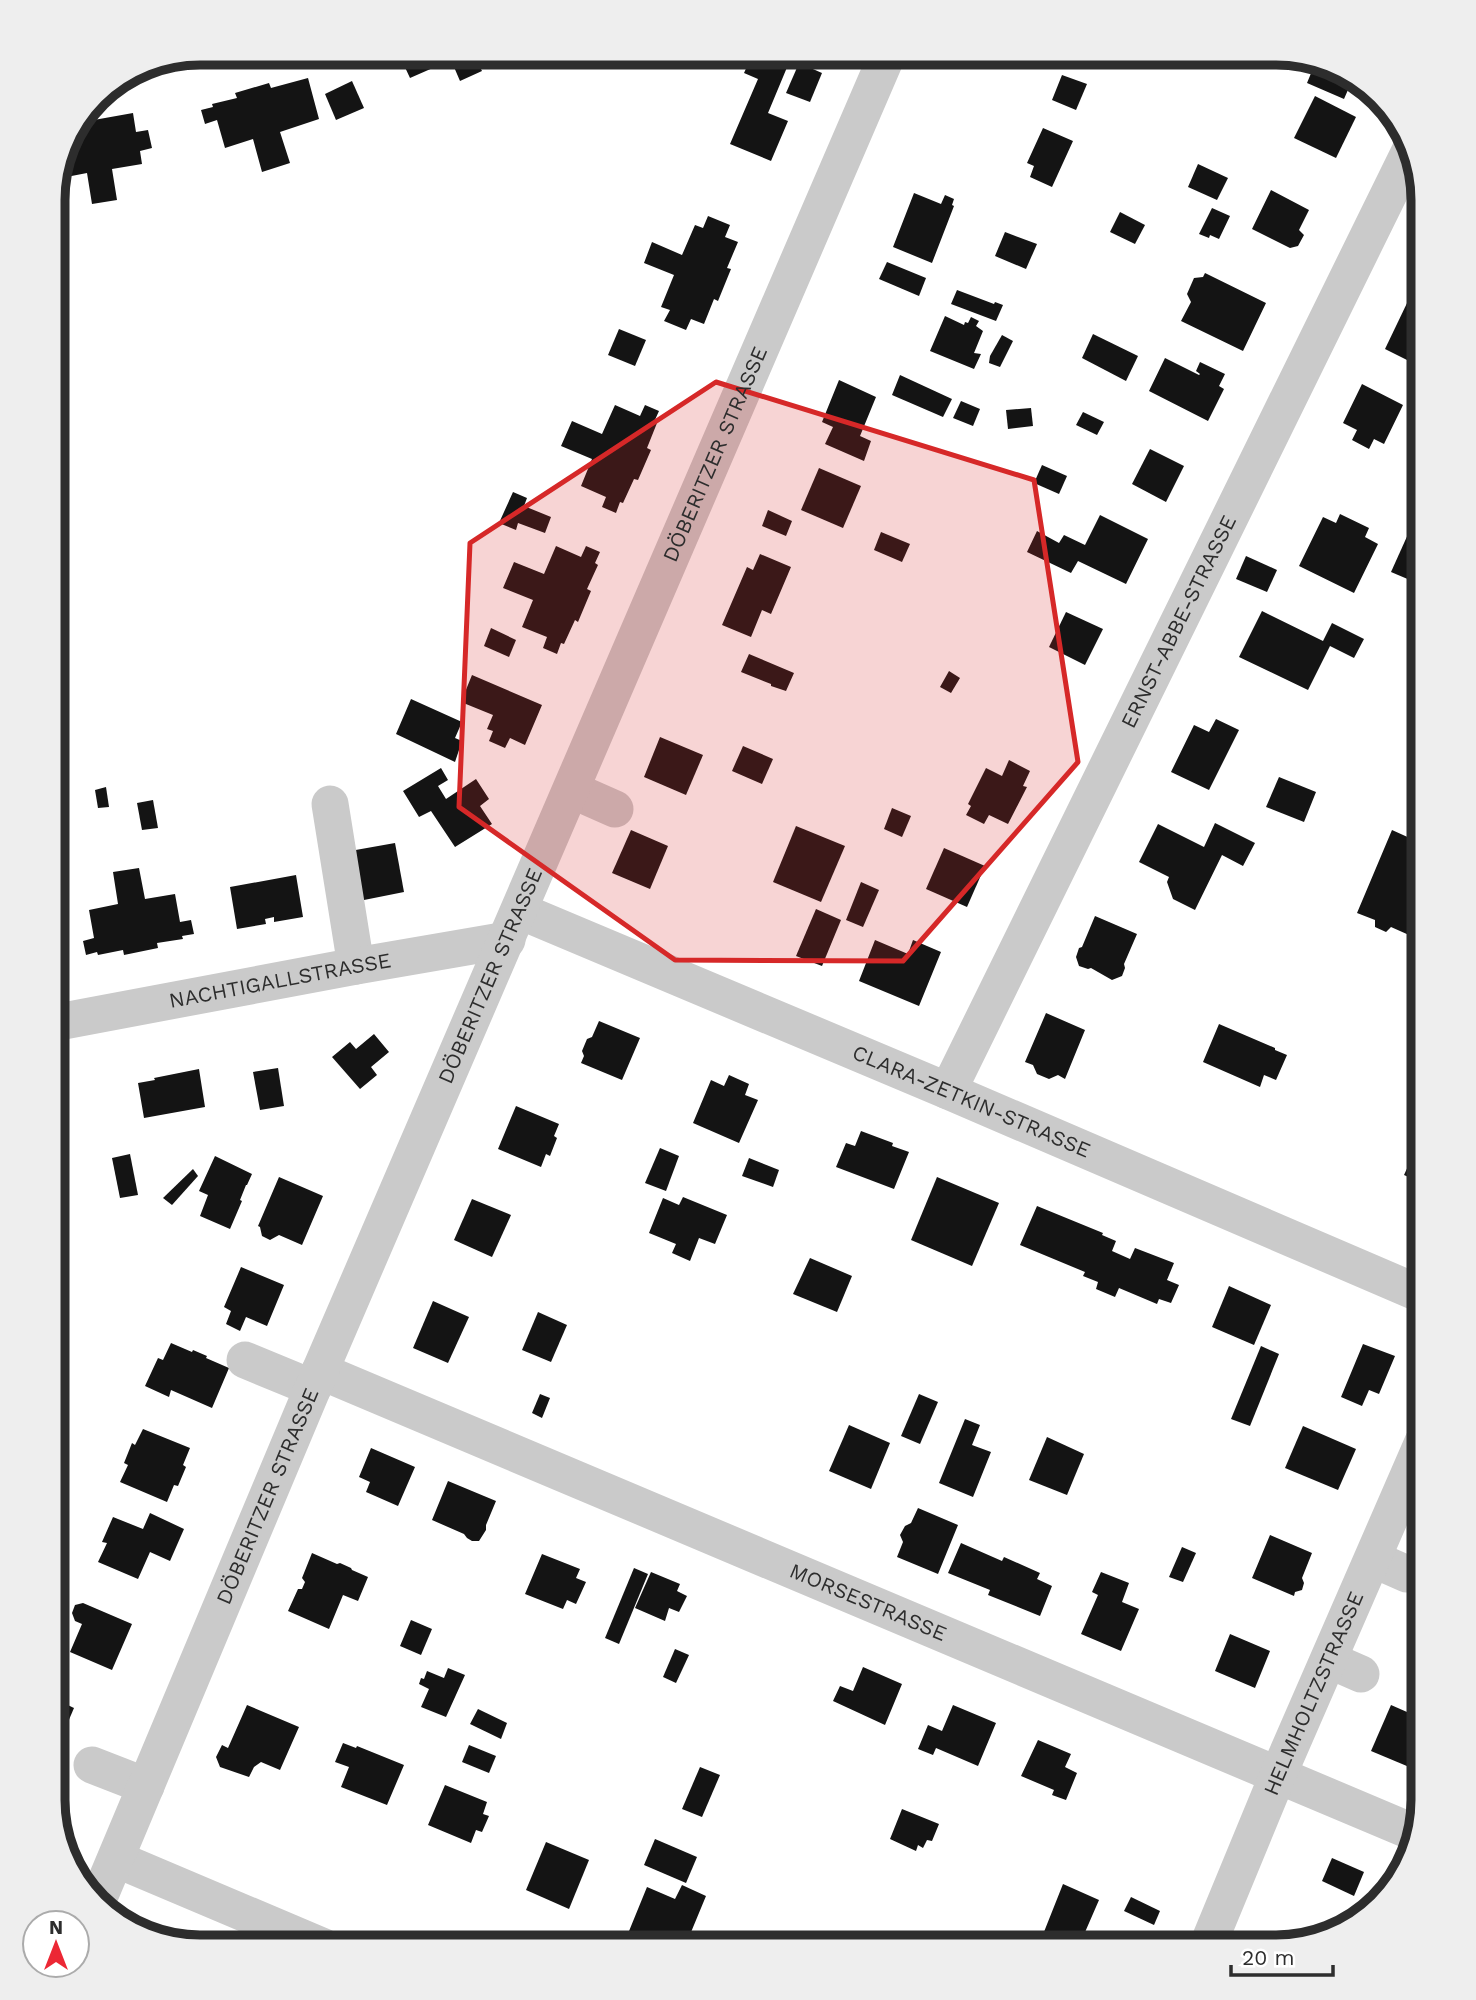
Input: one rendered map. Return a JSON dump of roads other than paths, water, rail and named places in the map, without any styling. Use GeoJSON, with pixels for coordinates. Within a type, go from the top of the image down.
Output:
{"type":"FeatureCollection","features":[{"type":"Feature","properties":{"kind":"street","name":"DÖBERITZER STRASSE"},"geometry":{"type":"LineString","coordinates":[[101,1893],[317,1380],[883,65]]}},
{"type":"Feature","properties":{"kind":"street","name":"ERNST-ABBE-STRASSE"},"geometry":{"type":"LineString","coordinates":[[948,1091],[1406,162]]}},
{"type":"Feature","properties":{"kind":"street"},"geometry":{"type":"LineString","coordinates":[[572,790],[615,809]]}},
{"type":"Feature","properties":{"kind":"street"},"geometry":{"type":"LineString","coordinates":[[330,804],[356,966]]}},
{"type":"Feature","properties":{"kind":"street","name":"CLARA-ZETKIN-STRASSE"},"geometry":{"type":"LineString","coordinates":[[513,926],[948,1091],[1411,1290]]}},
{"type":"Feature","properties":{"kind":"street","name":"NACHTIGALLSTRASSE"},"geometry":{"type":"LineString","coordinates":[[65,1021],[356,966],[513,926]]}},
{"type":"Feature","properties":{"kind":"street","name":"MORSESTRASSE"},"geometry":{"type":"LineString","coordinates":[[245,1360],[317,1380],[1408,1830]]}},
{"type":"Feature","properties":{"kind":"street","name":"HELMHOLTZSTRASSE"},"geometry":{"type":"LineString","coordinates":[[1212,1935],[1278,1775],[1345,1667],[1373,1559],[1411,1490]]}},
{"type":"Feature","properties":{"kind":"street"},"geometry":{"type":"LineString","coordinates":[[1373,1559],[1407,1574]]}},
{"type":"Feature","properties":{"kind":"street"},"geometry":{"type":"LineString","coordinates":[[92,1765],[146,1786]]}},
{"type":"Feature","properties":{"kind":"street"},"geometry":{"type":"LineString","coordinates":[[116,1859],[296,1935]]}}]}
